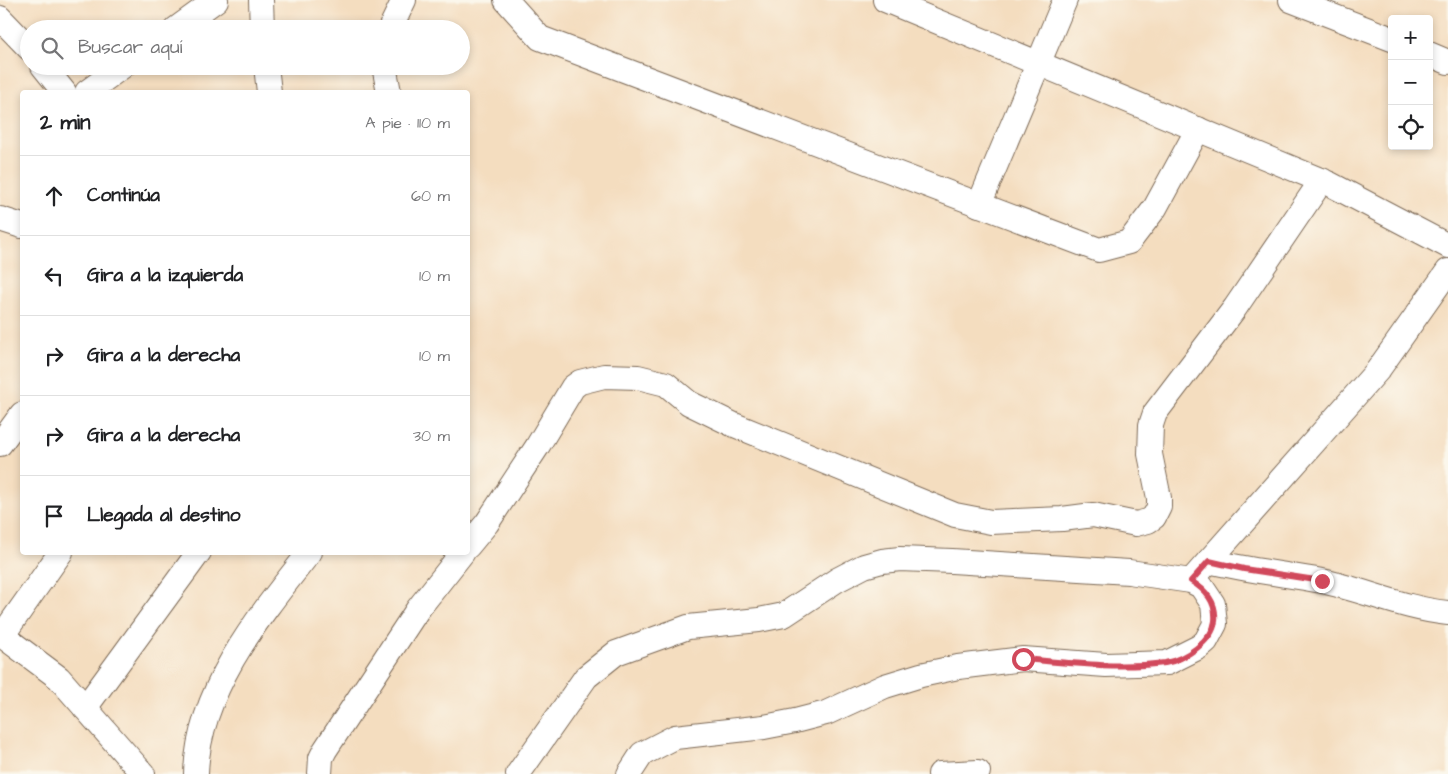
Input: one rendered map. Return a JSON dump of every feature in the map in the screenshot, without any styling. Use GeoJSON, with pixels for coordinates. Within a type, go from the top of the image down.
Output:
{"type":"FeatureCollection","features":[{"type":"Feature","properties":{"kind":"street"},"geometry":{"type":"LineString","coordinates":[[188,20],[216,0]]}},
{"type":"Feature","properties":{"kind":"street"},"geometry":{"type":"LineString","coordinates":[[262,0],[262,20]]}},
{"type":"Feature","properties":{"kind":"street"},"geometry":{"type":"LineString","coordinates":[[394,20],[404,0]]}},
{"type":"Feature","properties":{"kind":"street"},"geometry":{"type":"LineString","coordinates":[[506,0],[540,38],[1099,250],[1129,242],[1155,208],[1198,129]]}},
{"type":"Feature","properties":{"kind":"street"},"geometry":{"type":"LineString","coordinates":[[885,0],[1322,180],[1448,246]]}},
{"type":"Feature","properties":{"kind":"street"},"geometry":{"type":"LineString","coordinates":[[979,205],[1065,0]]}},
{"type":"Feature","properties":{"kind":"street"},"geometry":{"type":"LineString","coordinates":[[1291,0],[1388,37]]}},
{"type":"Feature","properties":{"kind":"street"},"geometry":{"type":"LineString","coordinates":[[0,18],[20,39]]}},
{"type":"Feature","properties":{"kind":"street"},"geometry":{"type":"LineString","coordinates":[[1433,56],[1448,62]]}},
{"type":"Feature","properties":{"kind":"street"},"geometry":{"type":"LineString","coordinates":[[50,75],[62,90]]}},
{"type":"Feature","properties":{"kind":"street"},"geometry":{"type":"LineString","coordinates":[[90,90],[111,75]]}},
{"type":"Feature","properties":{"kind":"street"},"geometry":{"type":"LineString","coordinates":[[267,75],[269,90]]}},
{"type":"Feature","properties":{"kind":"street"},"geometry":{"type":"LineString","coordinates":[[386,75],[390,90]]}},
{"type":"Feature","properties":{"kind":"street"},"geometry":{"type":"LineString","coordinates":[[470,543],[537,447],[573,387],[580,382],[604,376],[638,377],[666,384],[689,403],[732,424],[956,514],[991,522],[1062,519],[1092,515],[1136,524],[1148,521],[1154,517],[1159,507],[1159,498],[1150,454],[1151,425],[1155,413],[1235,308],[1322,180]]}},
{"type":"Feature","properties":{"kind":"street"},"geometry":{"type":"LineString","coordinates":[[0,219],[20,225]]}},
{"type":"Feature","properties":{"kind":"street"},"geometry":{"type":"LineString","coordinates":[[1191,581],[1378,370],[1448,271]]}},
{"type":"Feature","properties":{"kind":"street"},"geometry":{"type":"LineString","coordinates":[[59,555],[1,635],[59,678],[142,774]]}},
{"type":"Feature","properties":{"kind":"street"},"geometry":{"type":"LineString","coordinates":[[85,708],[197,555]]}},
{"type":"Feature","properties":{"kind":"street"},"geometry":{"type":"LineString","coordinates":[[196,774],[204,720],[225,673],[280,590],[308,555]]}},
{"type":"Feature","properties":{"kind":"street"},"geometry":{"type":"LineString","coordinates":[[320,774],[321,758],[325,750],[418,608],[461,555]]}},
{"type":"Feature","properties":{"kind":"street"},"geometry":{"type":"LineString","coordinates":[[518,774],[586,677],[616,653],[688,628],[759,620],[784,615],[837,580],[864,566],[900,559],[1129,572],[1191,581],[1208,594],[1213,604],[1215,624],[1212,633],[1199,647],[1167,662],[1106,665],[1023,659],[958,667],[921,675],[885,686],[826,713],[795,721],[764,727],[675,737],[642,754],[628,774]]}},
{"type":"Feature","properties":{"kind":"street"},"geometry":{"type":"LineString","coordinates":[[1209,561],[1244,569],[1322,581],[1376,595],[1426,611],[1448,613]]}},
{"type":"Feature","properties":{"kind":"street"},"geometry":{"type":"LineString","coordinates":[[940,774],[978,772]]}},
{"type":"Feature","properties":{"kind":"route"},"geometry":{"type":"LineString","coordinates":[[1023,659],[1106,665],[1167,662],[1199,647],[1212,633],[1215,615],[1213,604],[1208,594],[1191,581],[1209,561],[1244,569],[1322,581]]}}]}
